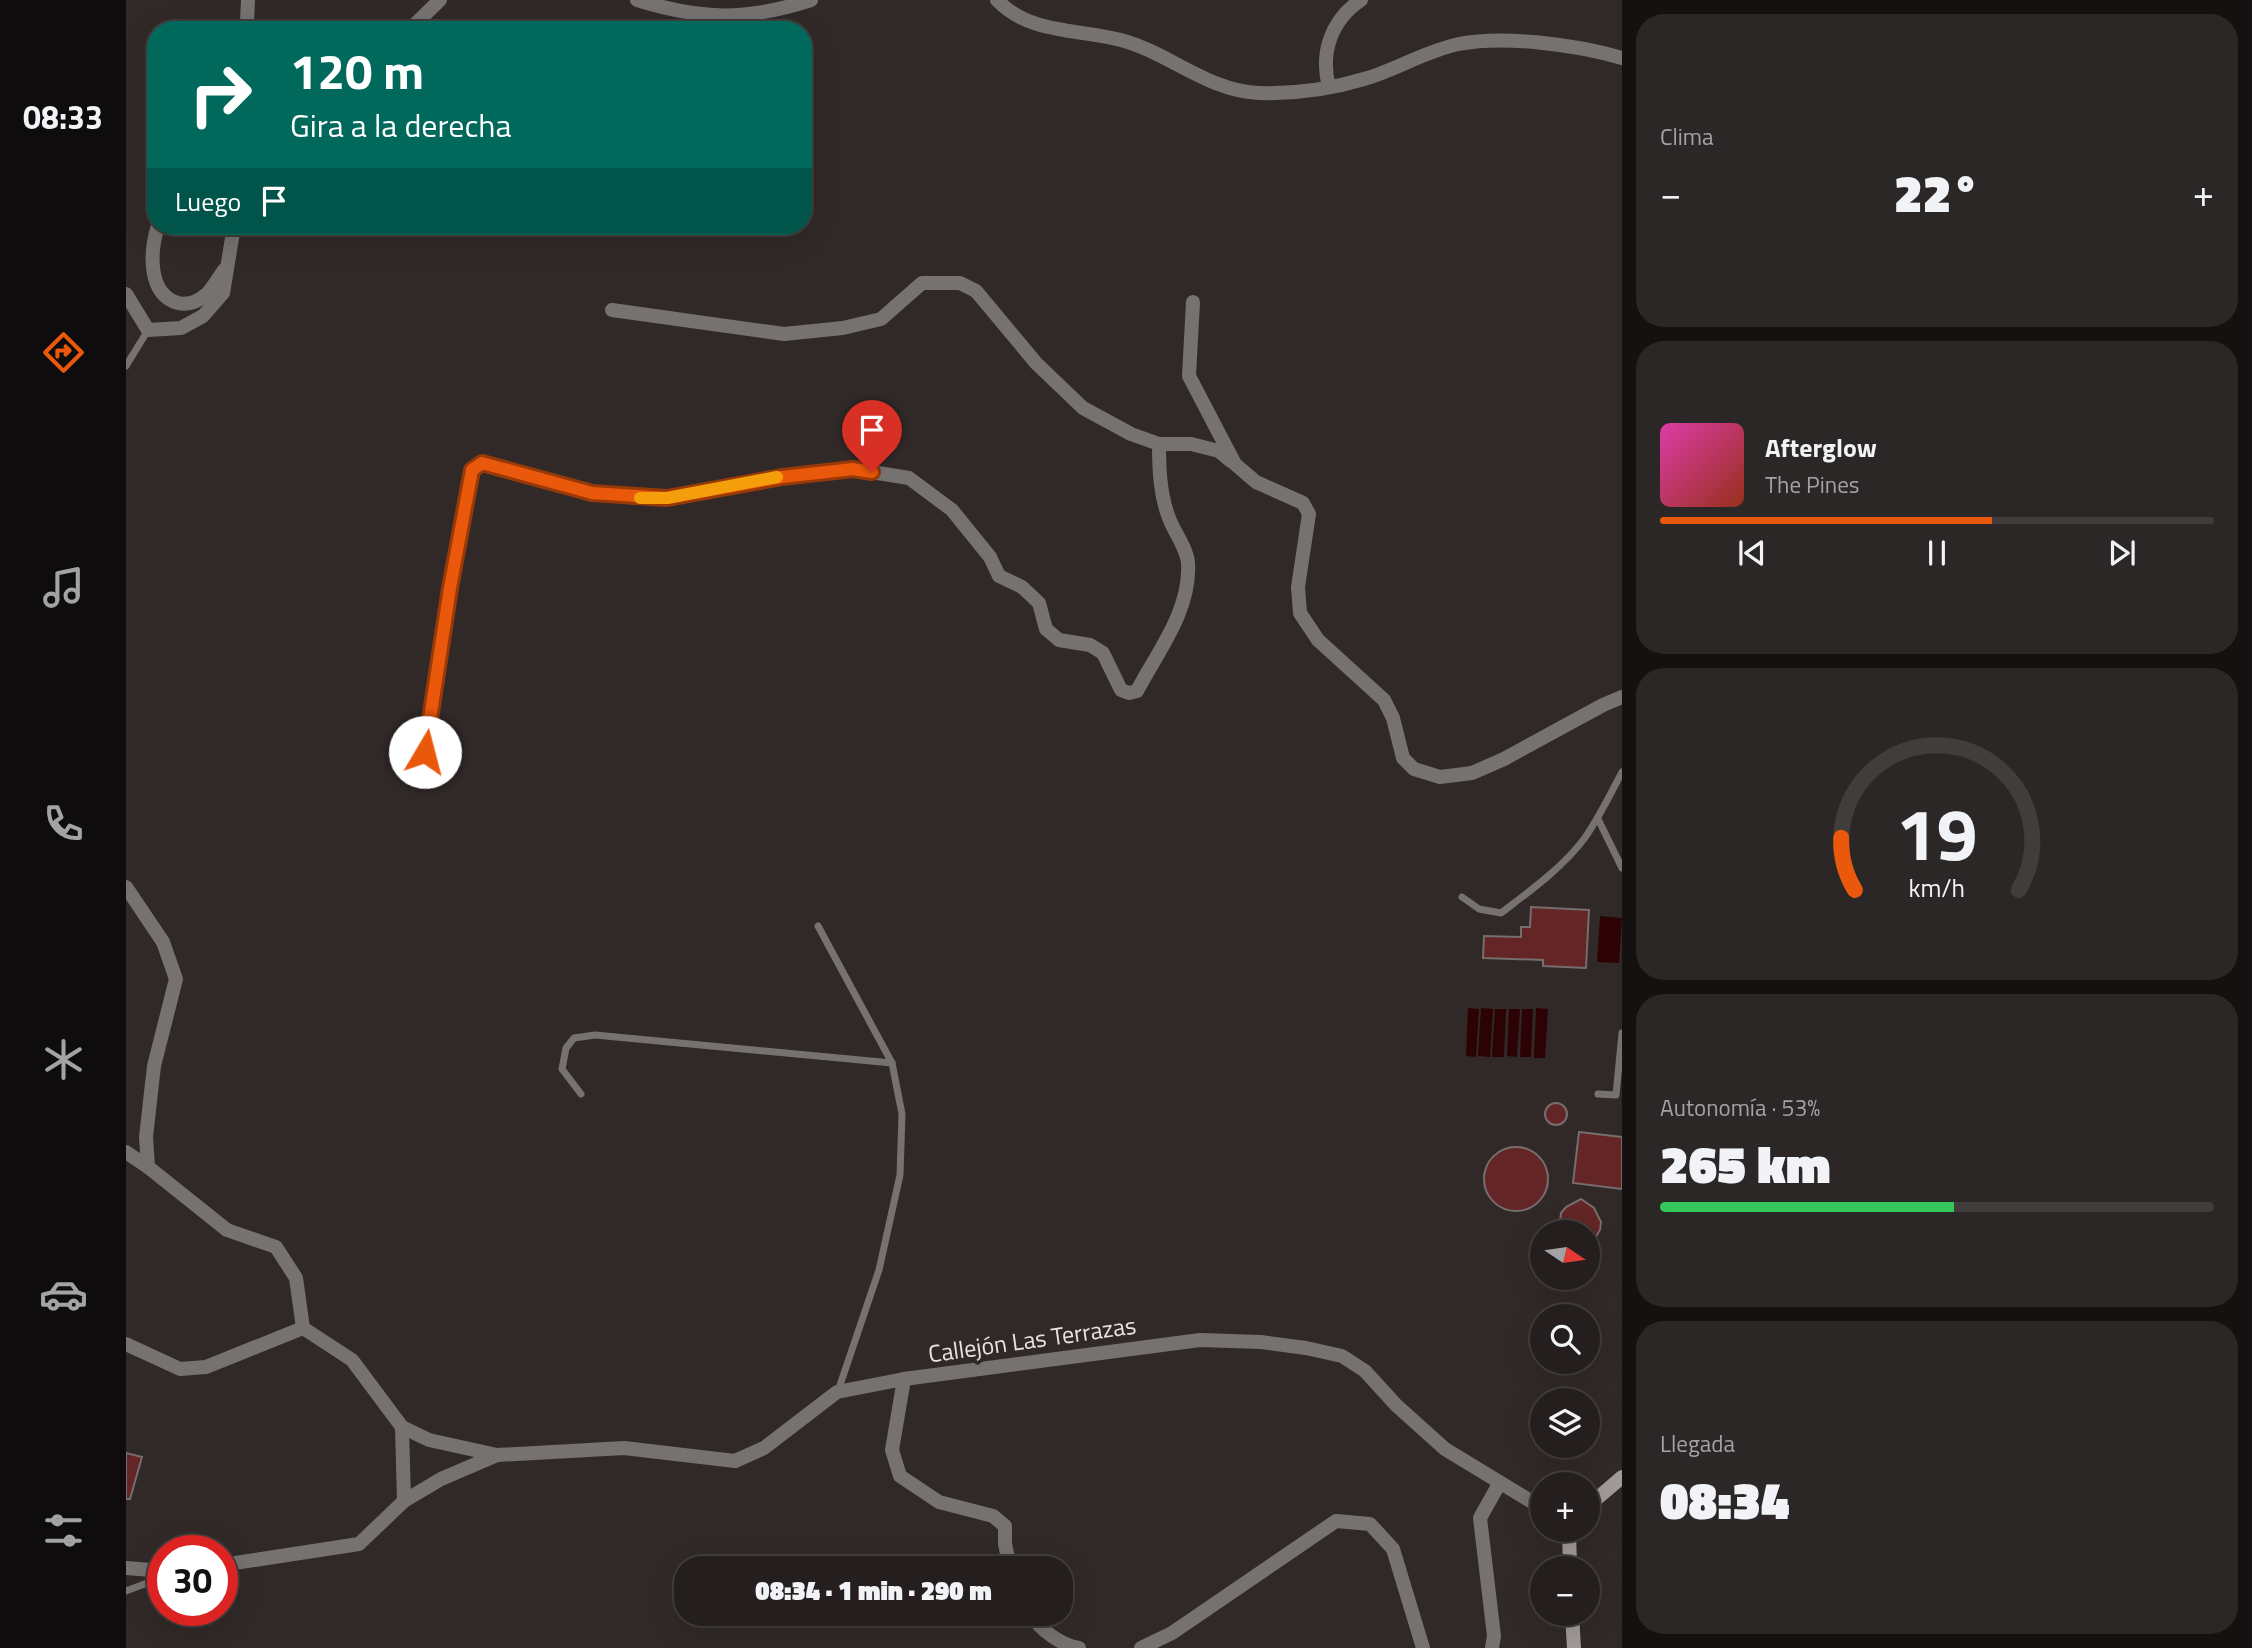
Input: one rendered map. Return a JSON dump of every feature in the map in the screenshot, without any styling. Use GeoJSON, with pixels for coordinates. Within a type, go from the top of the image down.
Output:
{"type":"FeatureCollection","features":[{"type":"Feature","properties":{"kind":"street"},"geometry":{"type":"LineString","coordinates":[[247,21],[248,0]]}},
{"type":"Feature","properties":{"kind":"street"},"geometry":{"type":"LineString","coordinates":[[418,21],[440,0]]}},
{"type":"Feature","properties":{"kind":"street"},"geometry":{"type":"LineString","coordinates":[[637,0],[670,10],[726,17],[786,8],[811,0]]}},
{"type":"Feature","properties":{"kind":"street"},"geometry":{"type":"LineString","coordinates":[[997,0],[1006,9],[1042,26],[1119,40],[1153,51],[1204,79],[1231,89],[1258,93],[1329,87],[1365,79],[1459,44],[1512,41],[1601,52],[1622,58]]}},
{"type":"Feature","properties":{"kind":"street"},"geometry":{"type":"LineString","coordinates":[[1329,87],[1325,72],[1327,49],[1335,24],[1361,0]]}},
{"type":"Feature","properties":{"kind":"street"},"geometry":{"type":"LineString","coordinates":[[157,235],[153,260],[158,290],[169,300],[182,304],[196,302],[208,292],[227,266]]}},
{"type":"Feature","properties":{"kind":"street"},"geometry":{"type":"LineString","coordinates":[[126,294],[148,330],[181,328],[203,316],[223,293],[232,235]]}},
{"type":"Feature","properties":{"kind":"street"},"geometry":{"type":"LineString","coordinates":[[612,310],[784,334],[843,328],[881,319],[922,283],[960,283],[976,291],[1037,363],[1083,408],[1131,434],[1158,444],[1191,444],[1219,451],[1256,482],[1303,503],[1309,514],[1298,587],[1300,613],[1318,640],[1384,700],[1393,718],[1403,758],[1414,769],[1440,777],[1472,772],[1504,760],[1622,697]]}},
{"type":"Feature","properties":{"kind":"street"},"geometry":{"type":"LineString","coordinates":[[1193,302],[1189,376],[1235,464]]}},
{"type":"Feature","properties":{"kind":"street"},"geometry":{"type":"LineString","coordinates":[[425,752],[450,588],[472,470],[477,465],[482,463],[592,493],[647,498],[667,498],[782,477],[853,469],[909,478],[952,510],[990,556],[999,576],[1022,587],[1038,603],[1046,629],[1059,640],[1090,645],[1103,653],[1121,690],[1129,693],[1137,691],[1172,630],[1185,595],[1188,561],[1168,517],[1159,474],[1158,444]]}},
{"type":"Feature","properties":{"kind":"street"},"geometry":{"type":"LineString","coordinates":[[126,887],[163,942],[176,979],[154,1066],[146,1138],[148,1167]]}},
{"type":"Feature","properties":{"kind":"street"},"geometry":{"type":"LineString","coordinates":[[126,1152],[227,1230],[276,1247],[296,1278],[303,1328],[352,1360],[402,1426],[429,1440],[496,1455]]}},
{"type":"Feature","properties":{"kind":"street"},"geometry":{"type":"LineString","coordinates":[[126,1344],[180,1369],[206,1367],[303,1328]]}},
{"type":"Feature","properties":{"kind":"street","name":"Callejón Las Terrazas"},"geometry":{"type":"LineString","coordinates":[[496,1455],[624,1448],[735,1461],[764,1448],[838,1392],[904,1380],[1200,1339],[1261,1342],[1342,1356],[1364,1371],[1395,1405],[1445,1449],[1530,1501]]}},
{"type":"Feature","properties":{"kind":"street"},"geometry":{"type":"LineString","coordinates":[[904,1380],[892,1450],[900,1476],[939,1502],[993,1516],[1005,1526],[1004,1545],[1007,1556]]}},
{"type":"Feature","properties":{"kind":"street"},"geometry":{"type":"LineString","coordinates":[[402,1426],[404,1501]]}},
{"type":"Feature","properties":{"kind":"street"},"geometry":{"type":"LineString","coordinates":[[238,1563],[359,1544],[404,1501],[441,1479],[496,1455]]}},
{"type":"Feature","properties":{"kind":"street"},"geometry":{"type":"LineString","coordinates":[[1600,1496],[1622,1477]]}},
{"type":"Feature","properties":{"kind":"street"},"geometry":{"type":"LineString","coordinates":[[1492,1648],[1494,1636],[1480,1518],[1499,1484]]}},
{"type":"Feature","properties":{"kind":"street"},"geometry":{"type":"LineString","coordinates":[[1141,1648],[1172,1633],[1336,1521],[1370,1524],[1394,1549],[1423,1648]]}},
{"type":"Feature","properties":{"kind":"street"},"geometry":{"type":"LineString","coordinates":[[126,1568],[147,1570]]}},
{"type":"Feature","properties":{"kind":"street"},"geometry":{"type":"LineString","coordinates":[[1041,1626],[1068,1646],[1079,1648]]}},
{"type":"Feature","properties":{"kind":"street"},"geometry":{"type":"LineString","coordinates":[[1573,1626],[1574,1648]]}},
{"type":"Feature","properties":{"kind":"lane"},"geometry":{"type":"LineString","coordinates":[[126,366],[148,330]]}},
{"type":"Feature","properties":{"kind":"lane"},"geometry":{"type":"LineString","coordinates":[[1462,897],[1479,909],[1501,913],[1535,887],[1573,851],[1598,819],[1622,772]]}},
{"type":"Feature","properties":{"kind":"lane"},"geometry":{"type":"LineString","coordinates":[[1598,819],[1622,869]]}},
{"type":"Feature","properties":{"kind":"lane"},"geometry":{"type":"LineString","coordinates":[[818,926],[892,1063],[902,1114],[900,1175],[879,1270],[838,1392]]}},
{"type":"Feature","properties":{"kind":"lane"},"geometry":{"type":"LineString","coordinates":[[1598,1094],[1616,1094],[1622,1033]]}},
{"type":"Feature","properties":{"kind":"lane"},"geometry":{"type":"LineString","coordinates":[[581,1094],[562,1069],[566,1048],[574,1038],[595,1035],[892,1063]]}},
{"type":"Feature","properties":{"kind":"lane"},"geometry":{"type":"LineString","coordinates":[[126,1591],[147,1583]]}},
{"type":"Feature","properties":{"kind":"shaded area"},"geometry":{"type":"Polygon","coordinates":[[[1600,916],[1622,918],[1619,963],[1597,962],[1600,916]]]}},
{"type":"Feature","properties":{"kind":"shaded area"},"geometry":{"type":"Polygon","coordinates":[[[1468,1008],[1479,1009],[1476,1057],[1466,1056],[1468,1008]]]}},
{"type":"Feature","properties":{"kind":"shaded area"},"geometry":{"type":"Polygon","coordinates":[[[1481,1008],[1493,1009],[1490,1057],[1478,1056],[1481,1008]]]}},
{"type":"Feature","properties":{"kind":"shaded area"},"geometry":{"type":"Polygon","coordinates":[[[1536,1008],[1548,1009],[1545,1058],[1534,1058],[1536,1008]]]}},
{"type":"Feature","properties":{"kind":"shaded area"},"geometry":{"type":"Polygon","coordinates":[[[1495,1009],[1506,1009],[1504,1057],[1492,1057],[1495,1009]]]}},
{"type":"Feature","properties":{"kind":"shaded area"},"geometry":{"type":"Polygon","coordinates":[[[1509,1009],[1520,1009],[1517,1057],[1507,1056],[1509,1009]]]}},
{"type":"Feature","properties":{"kind":"shaded area"},"geometry":{"type":"Polygon","coordinates":[[[1522,1009],[1533,1009],[1531,1057],[1520,1057],[1522,1009]]]}},
{"type":"Feature","properties":{"kind":"building"},"geometry":{"type":"Polygon","coordinates":[[[1531,907],[1589,910],[1586,968],[1543,966],[1543,960],[1483,958],[1484,936],[1521,937],[1521,927],[1530,927],[1531,907]]]}},
{"type":"Feature","properties":{"kind":"building"},"geometry":{"type":"Polygon","coordinates":[[[1556,1103],[1564,1106],[1567,1114],[1564,1122],[1556,1125],[1548,1122],[1545,1114],[1548,1106],[1556,1103]]]}},
{"type":"Feature","properties":{"kind":"building"},"geometry":{"type":"Polygon","coordinates":[[[1579,1132],[1622,1137],[1622,1189],[1573,1183],[1579,1132]]]}},
{"type":"Feature","properties":{"kind":"building"},"geometry":{"type":"Polygon","coordinates":[[[1510,1147],[1522,1147],[1539,1156],[1546,1167],[1546,1191],[1539,1202],[1522,1211],[1510,1211],[1498,1206],[1489,1197],[1484,1185],[1484,1173],[1489,1161],[1498,1152],[1510,1147]]]}},
{"type":"Feature","properties":{"kind":"building"},"geometry":{"type":"Polygon","coordinates":[[[1581,1199],[1594,1208],[1600,1220],[1560,1220],[1561,1213],[1581,1199]]]}},
{"type":"Feature","properties":{"kind":"building"},"geometry":{"type":"Polygon","coordinates":[[[126,1453],[142,1457],[130,1499],[126,1499],[126,1453]]]}},
{"type":"Feature","properties":{"kind":"slow traffic"},"geometry":{"type":"LineString","coordinates":[[640,498],[667,498],[777,477]]}},
{"type":"Feature","properties":{"kind":"route"},"geometry":{"type":"LineString","coordinates":[[425,752],[450,588],[472,470],[477,465],[482,463],[519,472],[592,493],[637,498],[667,498],[782,477],[853,469],[872,472]]}}]}
